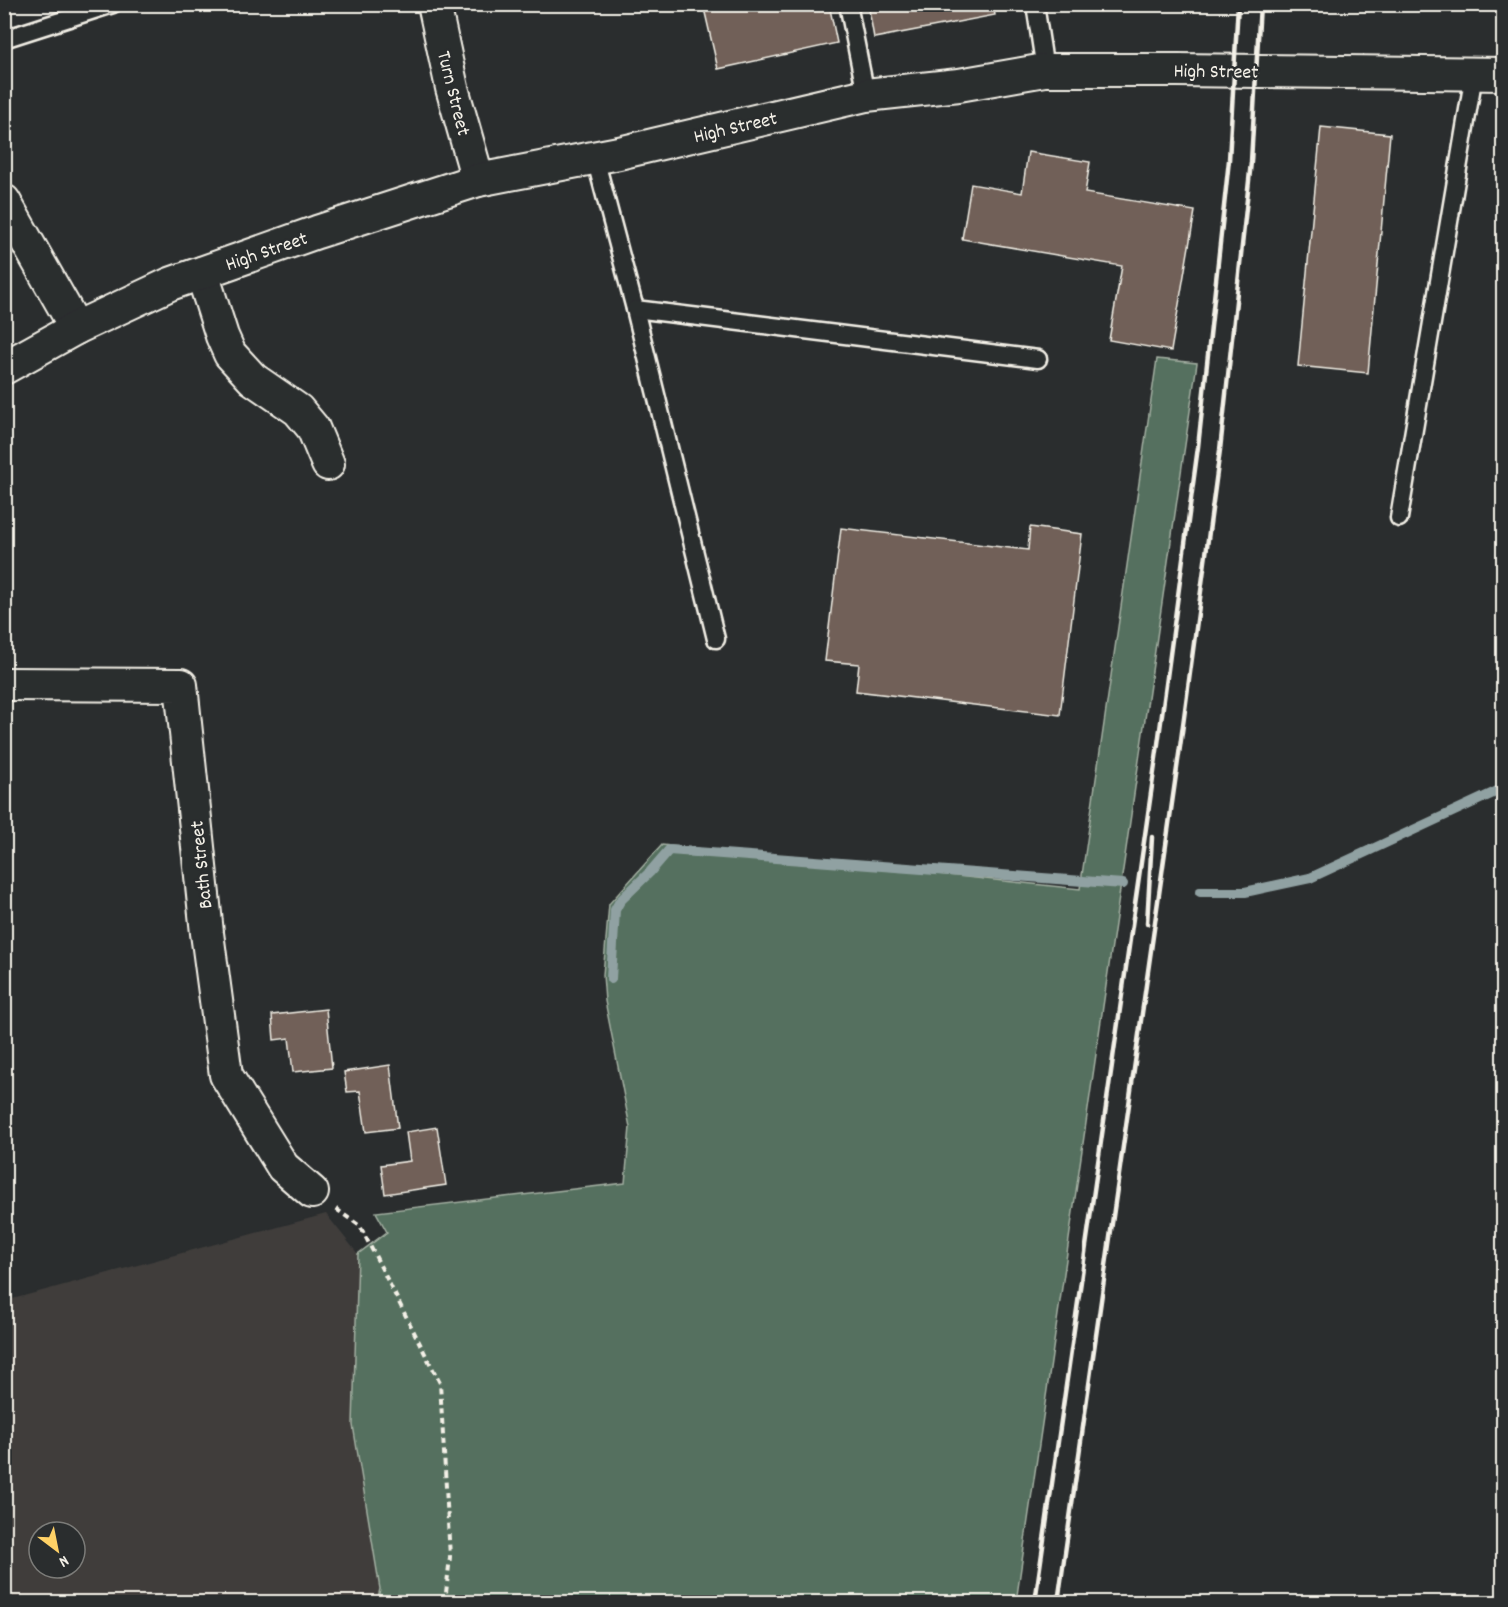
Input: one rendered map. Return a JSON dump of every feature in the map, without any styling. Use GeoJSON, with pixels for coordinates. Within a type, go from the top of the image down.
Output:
{"type":"FeatureCollection","features":[{"type":"Feature","properties":{"kind":"street","name":"Turn Street"},"geometry":{"type":"LineString","coordinates":[[434,4],[452,88],[478,180]]}},
{"type":"Feature","properties":{"kind":"street","name":"High Street"},"geometry":{"type":"LineString","coordinates":[[4,368],[76,328],[170,284],[317,232],[478,180],[595,158],[866,95],[959,85],[1045,70],[1489,74]]}},
{"type":"Feature","properties":{"kind":"street"},"geometry":{"type":"LineString","coordinates":[[4,201],[76,328]]}},
{"type":"Feature","properties":{"kind":"street"},"geometry":{"type":"LineString","coordinates":[[202,273],[230,354],[253,380],[298,410],[313,428],[328,464]]}},
{"type":"Feature","properties":{"kind":"street","name":"Bath Street"},"geometry":{"type":"LineString","coordinates":[[4,684],[181,685],[207,933],[226,1075],[283,1167],[312,1192]]}},
{"type":"Feature","properties":{"kind":"lane"},"geometry":{"type":"LineString","coordinates":[[4,39],[113,4]]}},
{"type":"Feature","properties":{"kind":"lane"},"geometry":{"type":"LineString","coordinates":[[848,4],[866,95]]}},
{"type":"Feature","properties":{"kind":"lane"},"geometry":{"type":"LineString","coordinates":[[1035,4],[1045,70]]}},
{"type":"Feature","properties":{"kind":"lane"},"geometry":{"type":"LineString","coordinates":[[1399,518],[1489,74]]}},
{"type":"Feature","properties":{"kind":"lane"},"geometry":{"type":"LineString","coordinates":[[595,158],[635,309],[716,639]]}},
{"type":"Feature","properties":{"kind":"lane"},"geometry":{"type":"LineString","coordinates":[[635,309],[1038,359]]}},
{"type":"Feature","properties":{"kind":"path"},"geometry":{"type":"LineString","coordinates":[[312,1192],[360,1226],[440,1383],[450,1557],[445,1602]]}},
{"type":"Feature","properties":{"kind":"shaded area"},"geometry":{"type":"Polygon","coordinates":[[[326,1214],[358,1254],[353,1425],[380,1589],[377,1602],[5,1602],[5,1301],[326,1214]]]}},
{"type":"Feature","properties":{"kind":"green space"},"geometry":{"type":"Polygon","coordinates":[[[1157,359],[1197,363],[1016,1602],[377,1602],[380,1589],[353,1425],[358,1254],[387,1232],[376,1212],[625,1183],[630,1127],[605,1001],[603,975],[609,904],[662,845],[1080,889],[1157,359]]]}},
{"type":"Feature","properties":{"kind":"building"},"geometry":{"type":"Polygon","coordinates":[[[703,4],[829,4],[837,43],[718,69],[703,4]]]}},
{"type":"Feature","properties":{"kind":"building"},"geometry":{"type":"Polygon","coordinates":[[[868,4],[993,4],[995,15],[874,38],[868,4]]]}},
{"type":"Feature","properties":{"kind":"building"},"geometry":{"type":"Polygon","coordinates":[[[1321,127],[1390,134],[1368,373],[1298,366],[1321,127]]]}},
{"type":"Feature","properties":{"kind":"building"},"geometry":{"type":"Polygon","coordinates":[[[1028,152],[1090,162],[1085,193],[1195,211],[1171,351],[1109,340],[1122,266],[962,239],[971,184],[1022,193],[1028,152]]]}},
{"type":"Feature","properties":{"kind":"building"},"geometry":{"type":"Polygon","coordinates":[[[1030,527],[1082,534],[1060,715],[856,691],[859,664],[825,661],[841,528],[1028,550],[1030,527]]]}},
{"type":"Feature","properties":{"kind":"building"},"geometry":{"type":"Polygon","coordinates":[[[326,1009],[332,1068],[293,1072],[289,1038],[274,1040],[272,1015],[326,1009]]]}},
{"type":"Feature","properties":{"kind":"building"},"geometry":{"type":"Polygon","coordinates":[[[390,1065],[398,1128],[366,1132],[360,1091],[347,1092],[344,1072],[390,1065]]]}},
{"type":"Feature","properties":{"kind":"building"},"geometry":{"type":"Polygon","coordinates":[[[437,1127],[446,1185],[385,1194],[381,1165],[410,1161],[406,1132],[437,1127]]]}},
{"type":"Feature","properties":{"kind":"waterway"},"geometry":{"type":"LineString","coordinates":[[1200,892],[1245,892],[1310,878],[1504,788]]}},
{"type":"Feature","properties":{"kind":"waterway"},"geometry":{"type":"LineString","coordinates":[[611,979],[615,910],[620,901],[669,850],[1123,884]]}},
{"type":"Feature","properties":{"kind":"railway"},"geometry":{"type":"LineString","coordinates":[[1035,1602],[1158,744],[1198,447],[1229,160],[1238,4]]}},
{"type":"Feature","properties":{"kind":"railway"},"geometry":{"type":"LineString","coordinates":[[1058,1602],[1220,450],[1251,162],[1260,4]]}},
{"type":"Feature","properties":{"kind":"railway"},"geometry":{"type":"LineString","coordinates":[[1147,924],[1152,837]]}}]}
